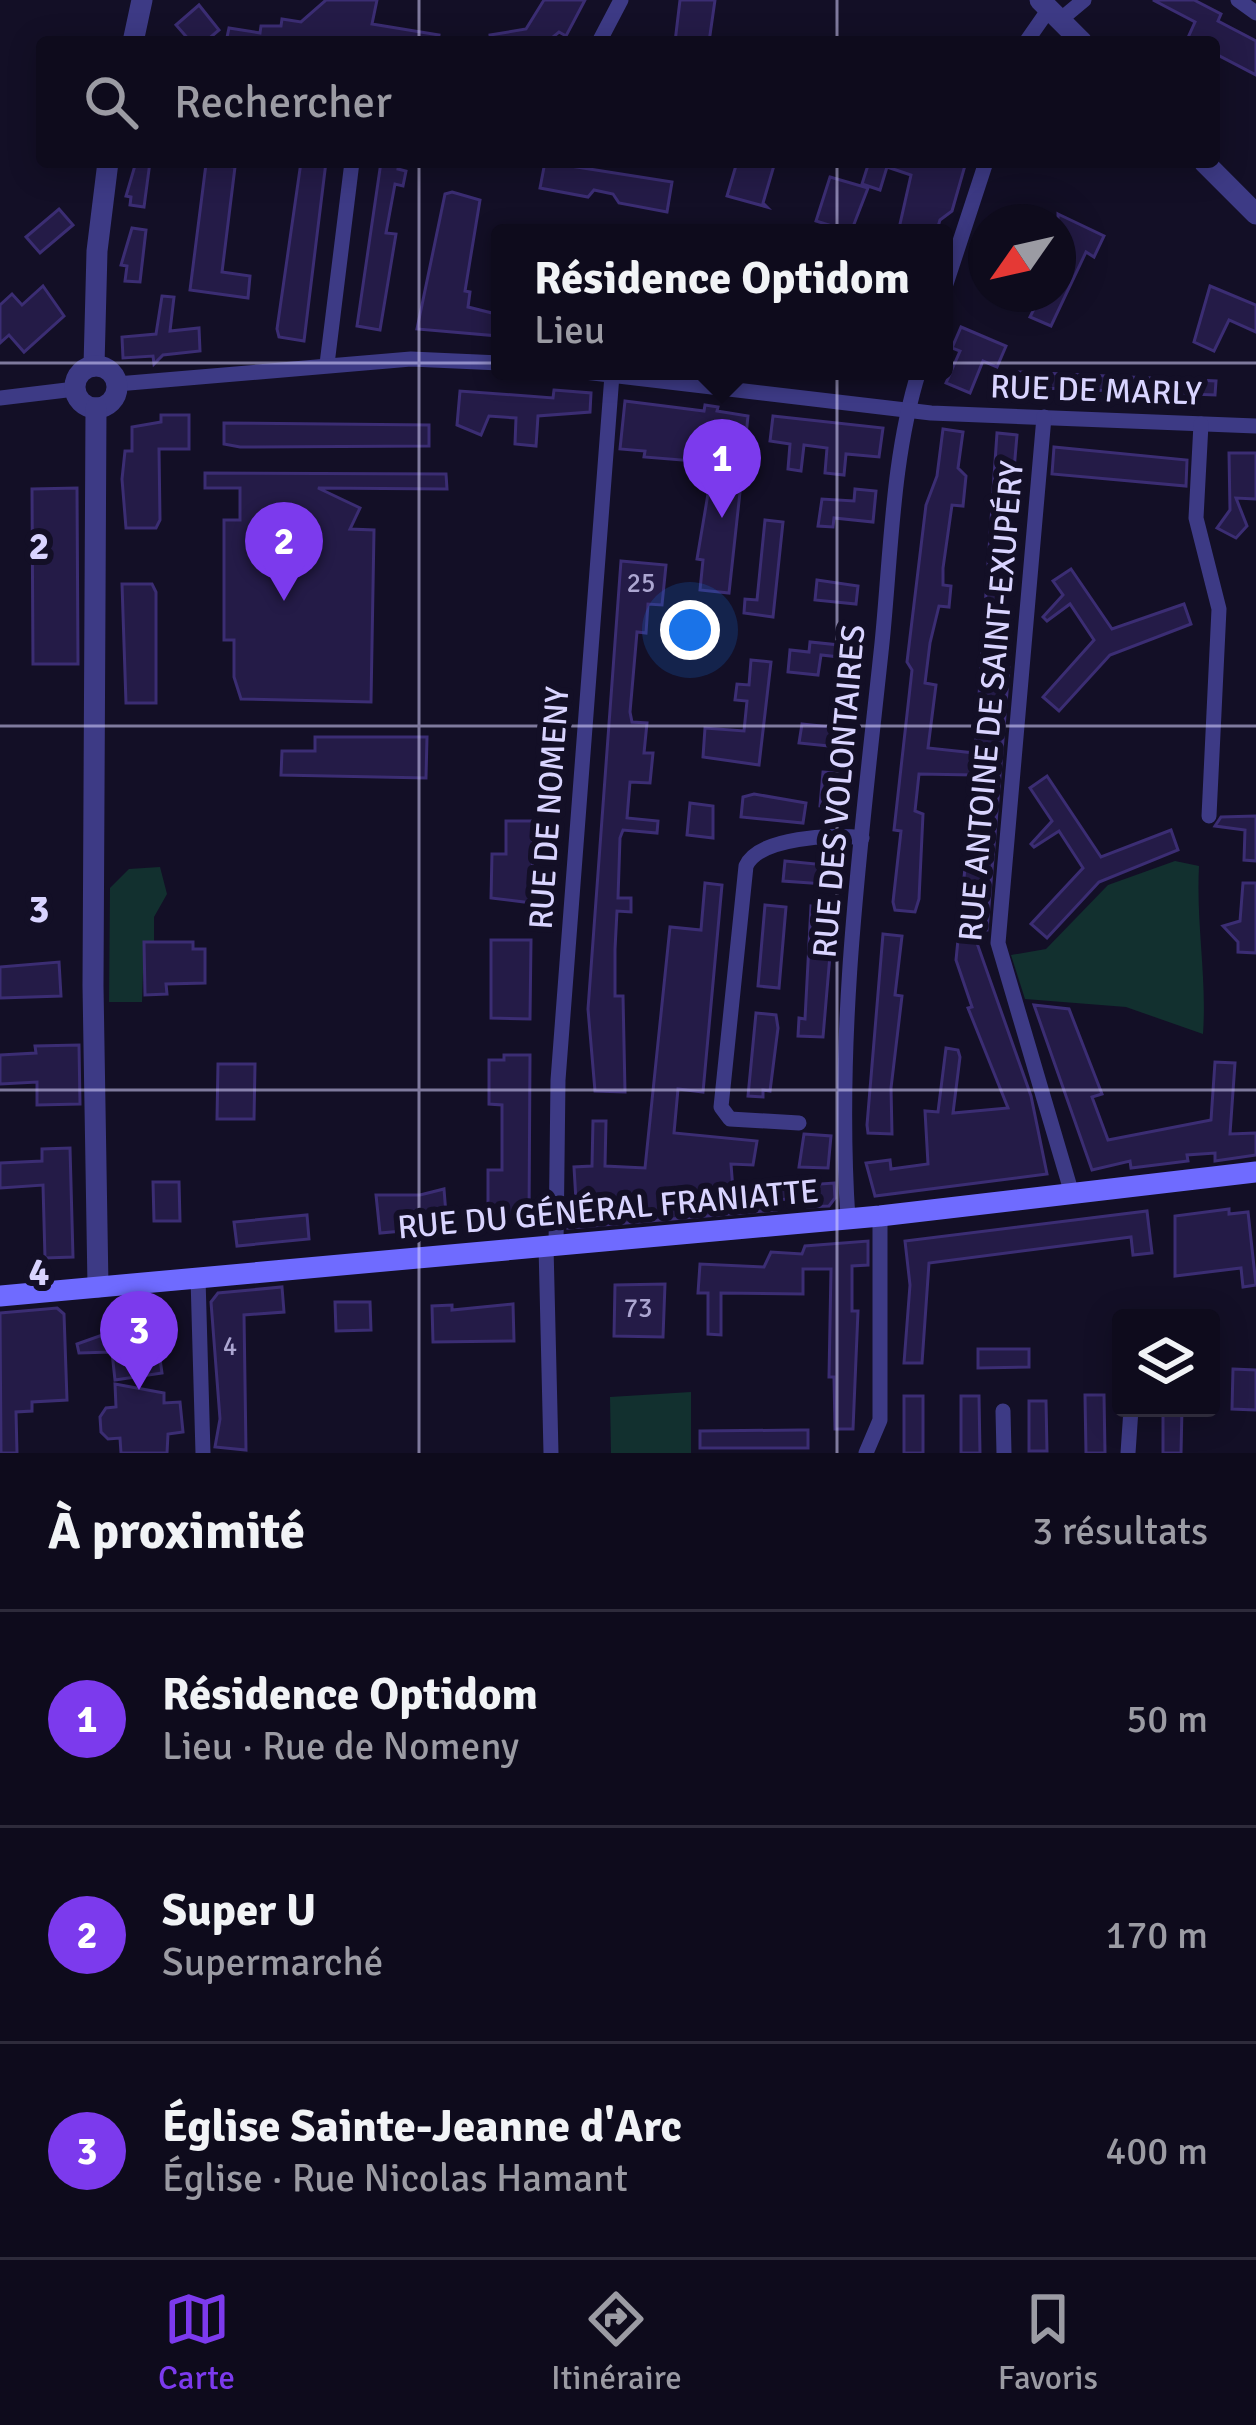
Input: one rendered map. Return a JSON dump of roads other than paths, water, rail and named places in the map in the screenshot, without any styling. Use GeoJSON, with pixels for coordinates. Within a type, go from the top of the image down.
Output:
{"type":"FeatureCollection","features":[{"type":"Feature","properties":{"kind":"main road","name":"RUE DU GÉNÉRAL FRANIATTE"},"geometry":{"type":"LineString","coordinates":[[0,1296],[880,1216],[1256,1172]]}},
{"type":"Feature","properties":{"kind":"street"},"geometry":{"type":"LineString","coordinates":[[134,36],[142,0]]}},
{"type":"Feature","properties":{"kind":"street"},"geometry":{"type":"LineString","coordinates":[[602,36],[621,0]]}},
{"type":"Feature","properties":{"kind":"street"},"geometry":{"type":"LineString","coordinates":[[1238,0],[1256,14]]}},
{"type":"Feature","properties":{"kind":"street"},"geometry":{"type":"LineString","coordinates":[[1032,36],[1062,7],[1079,36]]}},
{"type":"Feature","properties":{"kind":"street"},"geometry":{"type":"LineString","coordinates":[[94,366],[97,251],[107,168]]}},
{"type":"Feature","properties":{"kind":"street"},"geometry":{"type":"LineString","coordinates":[[327,364],[351,168]]}},
{"type":"Feature","properties":{"kind":"street"},"geometry":{"type":"LineString","coordinates":[[953,263],[984,168]]}},
{"type":"Feature","properties":{"kind":"street"},"geometry":{"type":"LineString","coordinates":[[1210,168],[1256,214]]}},
{"type":"Feature","properties":{"kind":"street"},"geometry":{"type":"LineString","coordinates":[[117,384],[411,359],[491,363]]}},
{"type":"Feature","properties":{"kind":"street"},"geometry":{"type":"LineString","coordinates":[[94,366],[109,370],[117,384],[112,401],[96,408],[82,402],[75,389],[80,374],[94,366]]}},
{"type":"Feature","properties":{"kind":"street","name":"RUE DE NOMENY"},"geometry":{"type":"LineString","coordinates":[[550,1453],[558,1081],[612,380]]}},
{"type":"Feature","properties":{"kind":"street","name":"RUE DE MARLY"},"geometry":{"type":"LineString","coordinates":[[653,380],[909,411],[1256,425]]}},
{"type":"Feature","properties":{"kind":"street","name":"RUE DES VOLONTAIRES"},"geometry":{"type":"LineString","coordinates":[[848,1219],[844,1089],[862,838],[909,411],[917,380]]}},
{"type":"Feature","properties":{"kind":"street"},"geometry":{"type":"LineString","coordinates":[[0,398],[75,389]]}},
{"type":"Feature","properties":{"kind":"street"},"geometry":{"type":"LineString","coordinates":[[96,408],[93,1004],[98,1287]]}},
{"type":"Feature","properties":{"kind":"street","name":"RUE ANTOINE DE SAINT-EXUPÉRY"},"geometry":{"type":"LineString","coordinates":[[1044,417],[998,943],[1072,1194]]}},
{"type":"Feature","properties":{"kind":"street"},"geometry":{"type":"LineString","coordinates":[[1202,424],[1196,518],[1220,609],[1209,817]]}},
{"type":"Feature","properties":{"kind":"street"},"geometry":{"type":"LineString","coordinates":[[799,1123],[730,1119],[721,1107],[746,866],[762,849],[845,835],[862,838]]}},
{"type":"Feature","properties":{"kind":"street"},"geometry":{"type":"LineString","coordinates":[[866,1453],[880,1420],[880,1216]]}},
{"type":"Feature","properties":{"kind":"street"},"geometry":{"type":"LineString","coordinates":[[199,1278],[203,1453]]}},
{"type":"Feature","properties":{"kind":"street"},"geometry":{"type":"LineString","coordinates":[[1004,1411],[1004,1453]]}},
{"type":"Feature","properties":{"kind":"street"},"geometry":{"type":"LineString","coordinates":[[1128,1453],[1130,1417]]}},
{"type":"Feature","properties":{"kind":"place","name":"Résidence Optidom"},"geometry":{"type":"Point","coordinates":[722,518]}},
{"type":"Feature","properties":{"kind":"place","name":"Super U"},"geometry":{"type":"Point","coordinates":[284,601]}},
{"type":"Feature","properties":{"kind":"place","name":"Église Sainte-Jeanne d'Arc"},"geometry":{"type":"Point","coordinates":[139,1390]}}]}
